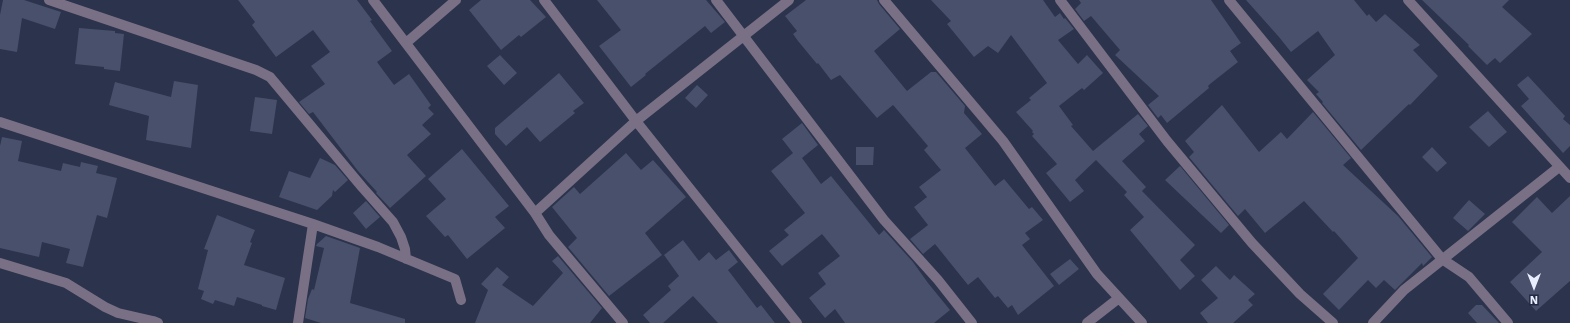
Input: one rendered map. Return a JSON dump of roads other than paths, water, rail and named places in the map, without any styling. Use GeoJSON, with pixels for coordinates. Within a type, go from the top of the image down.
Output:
{"type":"FeatureCollection","features":[{"type":"Feature","properties":{"kind":"street"},"geometry":{"type":"LineString","coordinates":[[49,0],[256,70],[270,77],[393,222],[401,238],[406,258]]}},
{"type":"Feature","properties":{"kind":"street"},"geometry":{"type":"LineString","coordinates":[[374,0],[535,213],[549,235],[623,323]]}},
{"type":"Feature","properties":{"kind":"street"},"geometry":{"type":"LineString","coordinates":[[406,43],[456,0]]}},
{"type":"Feature","properties":{"kind":"street"},"geometry":{"type":"LineString","coordinates":[[544,0],[636,121],[797,323]]}},
{"type":"Feature","properties":{"kind":"street"},"geometry":{"type":"LineString","coordinates":[[716,0],[884,220],[938,280],[972,323]]}},
{"type":"Feature","properties":{"kind":"street"},"geometry":{"type":"LineString","coordinates":[[535,213],[636,121],[789,0]]}},
{"type":"Feature","properties":{"kind":"street"},"geometry":{"type":"LineString","coordinates":[[884,0],[1003,142],[1097,274],[1142,323]]}},
{"type":"Feature","properties":{"kind":"street"},"geometry":{"type":"LineString","coordinates":[[1060,0],[1167,141],[1252,243],[1300,294],[1334,323]]}},
{"type":"Feature","properties":{"kind":"street"},"geometry":{"type":"LineString","coordinates":[[1229,0],[1442,259],[1468,277],[1508,323]]}},
{"type":"Feature","properties":{"kind":"street"},"geometry":{"type":"LineString","coordinates":[[1408,0],[1570,178]]}},
{"type":"Feature","properties":{"kind":"street"},"geometry":{"type":"LineString","coordinates":[[0,122],[313,224],[406,258],[455,279],[461,300]]}},
{"type":"Feature","properties":{"kind":"street"},"geometry":{"type":"LineString","coordinates":[[1373,323],[1404,290],[1559,167]]}},
{"type":"Feature","properties":{"kind":"street"},"geometry":{"type":"LineString","coordinates":[[298,323],[313,224]]}},
{"type":"Feature","properties":{"kind":"street"},"geometry":{"type":"LineString","coordinates":[[0,263],[66,284],[118,313],[153,320],[158,323]]}},
{"type":"Feature","properties":{"kind":"street"},"geometry":{"type":"LineString","coordinates":[[1087,323],[1119,298]]}}]}
